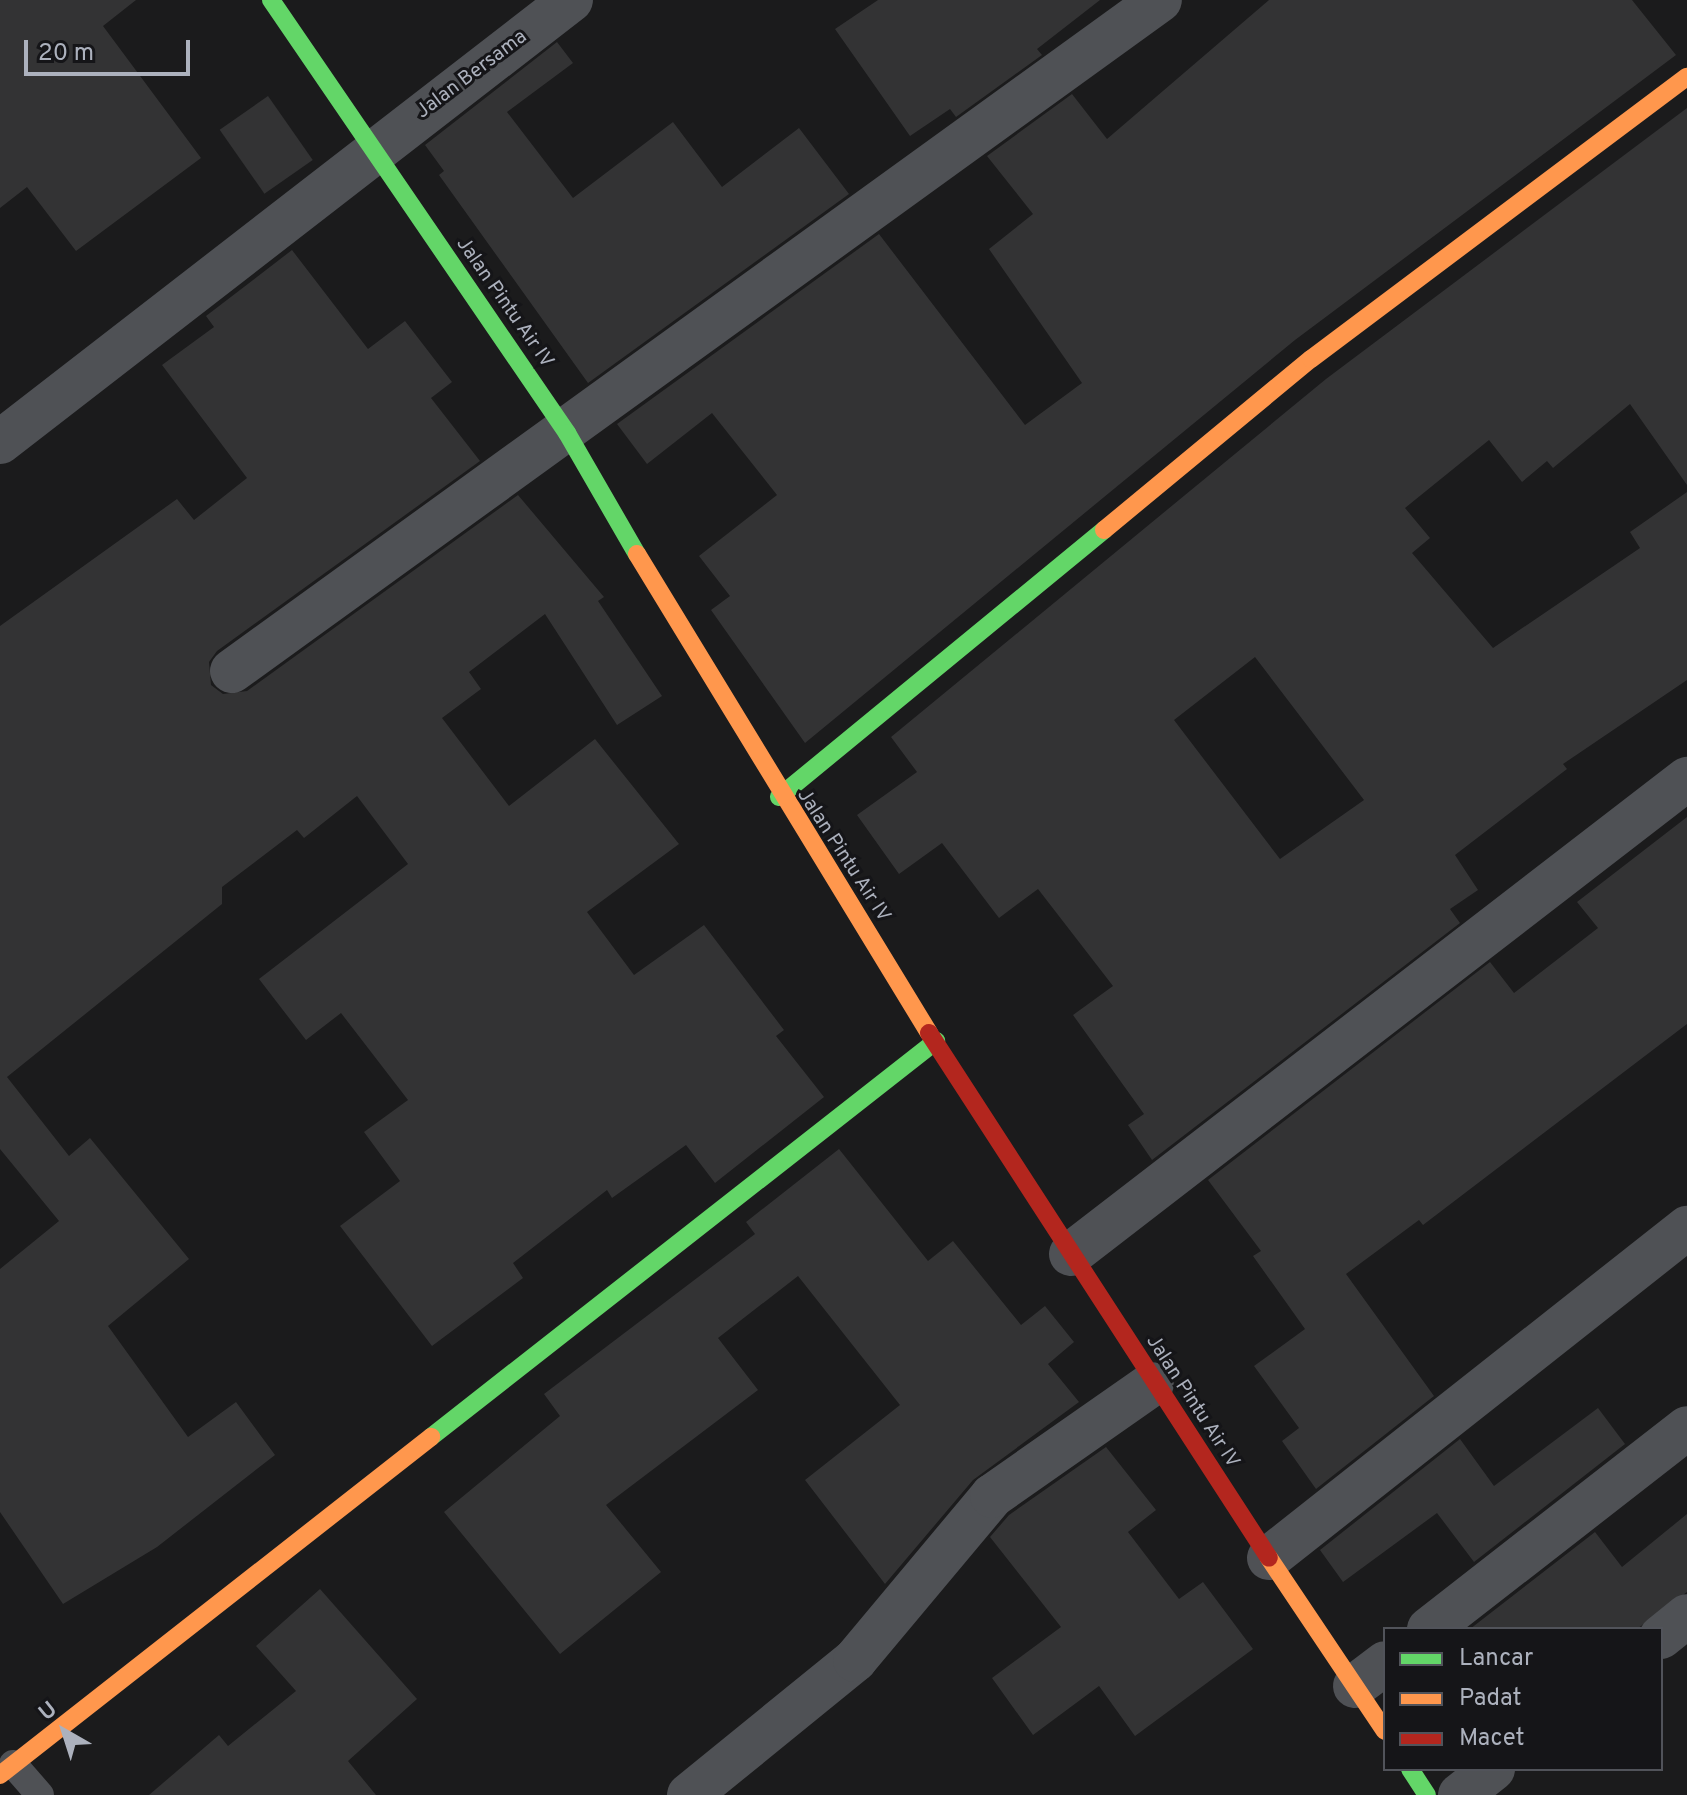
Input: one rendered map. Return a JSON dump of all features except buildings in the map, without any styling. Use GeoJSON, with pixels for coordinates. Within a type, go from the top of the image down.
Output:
{"type":"FeatureCollection","features":[{"type":"Feature","properties":{"kind":"street","name":"Jalan Pintu Air IV"},"geometry":{"type":"LineString","coordinates":[[271,0],[567,433],[779,797],[1152,1384],[1269,1558],[1370,1675],[1383,1724]]}},
{"type":"Feature","properties":{"kind":"street","name":"Jalan Bersama"},"geometry":{"type":"LineString","coordinates":[[0,442],[373,150],[571,0]]}},
{"type":"Feature","properties":{"kind":"street"},"geometry":{"type":"LineString","coordinates":[[232,671],[315,605],[567,433],[1160,0]]}},
{"type":"Feature","properties":{"kind":"street"},"geometry":{"type":"LineString","coordinates":[[779,797],[1311,359],[1687,77]]}},
{"type":"Feature","properties":{"kind":"street"},"geometry":{"type":"LineString","coordinates":[[1071,1254],[1687,779]]}},
{"type":"Feature","properties":{"kind":"street"},"geometry":{"type":"LineString","coordinates":[[6,1770],[936,1041]]}},
{"type":"Feature","properties":{"kind":"street"},"geometry":{"type":"LineString","coordinates":[[1269,1558],[1687,1228]]}},
{"type":"Feature","properties":{"kind":"street"},"geometry":{"type":"LineString","coordinates":[[689,1795],[855,1660],[992,1496],[1152,1384]]}},
{"type":"Feature","properties":{"kind":"street"},"geometry":{"type":"LineString","coordinates":[[1432,1627],[1687,1428]]}},
{"type":"Feature","properties":{"kind":"street"},"geometry":{"type":"LineString","coordinates":[[1663,1635],[1687,1616]]}},
{"type":"Feature","properties":{"kind":"street"},"geometry":{"type":"LineString","coordinates":[[1411,1771],[1427,1795]]}},
{"type":"Feature","properties":{"kind":"street"},"geometry":{"type":"LineString","coordinates":[[1460,1795],[1490,1771]]}},
{"type":"Feature","properties":{"kind":"lane"},"geometry":{"type":"LineString","coordinates":[[6,1770],[40,1795]]}},
{"type":"Feature","properties":{"kind":"traffic: fast"},"geometry":{"type":"LineString","coordinates":[[271,0],[567,433],[637,554]]}},
{"type":"Feature","properties":{"kind":"traffic: fast"},"geometry":{"type":"LineString","coordinates":[[779,797],[1104,530]]}},
{"type":"Feature","properties":{"kind":"traffic: fast"},"geometry":{"type":"LineString","coordinates":[[431,1437],[936,1041]]}},
{"type":"Feature","properties":{"kind":"traffic: fast"},"geometry":{"type":"LineString","coordinates":[[1411,1771],[1427,1795]]}},
{"type":"Feature","properties":{"kind":"traffic: slow"},"geometry":{"type":"LineString","coordinates":[[1104,530],[1311,359],[1687,77]]}},
{"type":"Feature","properties":{"kind":"traffic: slow"},"geometry":{"type":"LineString","coordinates":[[637,554],[929,1033]]}},
{"type":"Feature","properties":{"kind":"traffic: slow"},"geometry":{"type":"LineString","coordinates":[[0,1775],[431,1437]]}},
{"type":"Feature","properties":{"kind":"traffic: slow"},"geometry":{"type":"LineString","coordinates":[[1269,1558],[1383,1728]]}},
{"type":"Feature","properties":{"kind":"traffic: jam"},"geometry":{"type":"LineString","coordinates":[[929,1033],[1269,1558]]}}]}
